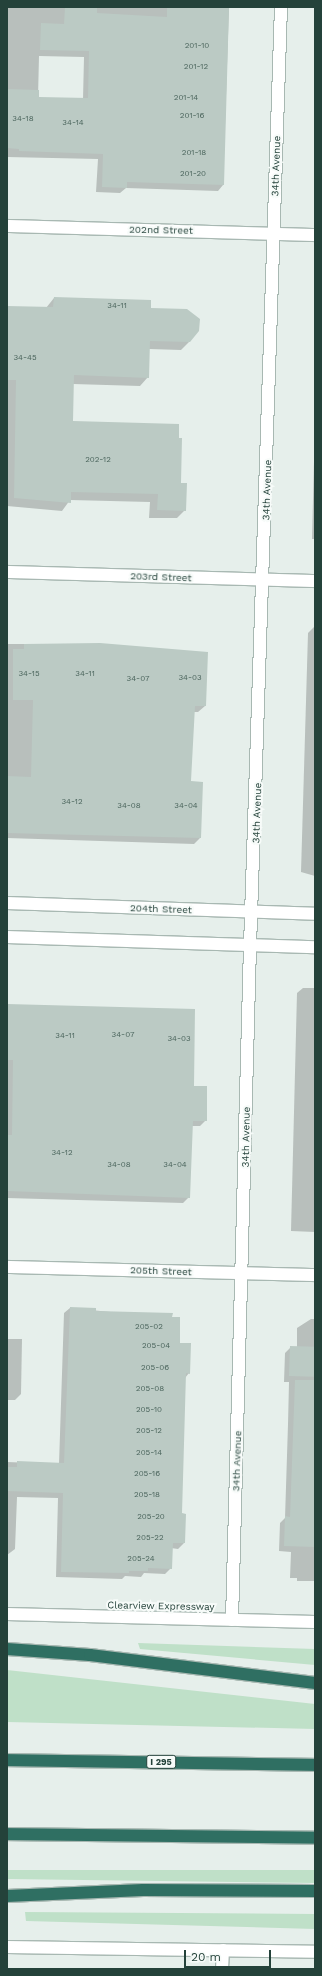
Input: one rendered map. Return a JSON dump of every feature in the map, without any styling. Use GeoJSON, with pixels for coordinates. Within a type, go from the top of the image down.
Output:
{"type":"FeatureCollection","features":[{"type":"Feature","properties":{"kind":"highway"},"geometry":{"type":"LineString","coordinates":[[7,1648],[90,1655],[315,1683]]}},
{"type":"Feature","properties":{"kind":"highway","name":"I 295"},"geometry":{"type":"LineString","coordinates":[[7,1760],[315,1765]]}},
{"type":"Feature","properties":{"kind":"highway"},"geometry":{"type":"LineString","coordinates":[[7,1834],[315,1838]]}},
{"type":"Feature","properties":{"kind":"highway"},"geometry":{"type":"LineString","coordinates":[[7,1896],[143,1890],[315,1891]]}},
{"type":"Feature","properties":{"kind":"street","name":"34th Avenue"},"geometry":{"type":"LineString","coordinates":[[232,1620],[250,946],[253,912],[264,580],[281,7]]}},
{"type":"Feature","properties":{"kind":"street","name":"202nd Street"},"geometry":{"type":"LineString","coordinates":[[7,226],[315,235]]}},
{"type":"Feature","properties":{"kind":"street","name":"203rd Street"},"geometry":{"type":"LineString","coordinates":[[7,572],[315,581]]}},
{"type":"Feature","properties":{"kind":"street","name":"204th Street"},"geometry":{"type":"LineString","coordinates":[[7,904],[315,914]]}},
{"type":"Feature","properties":{"kind":"street"},"geometry":{"type":"LineString","coordinates":[[7,937],[315,947]]}},
{"type":"Feature","properties":{"kind":"street","name":"205th Street"},"geometry":{"type":"LineString","coordinates":[[7,1267],[315,1275]]}},
{"type":"Feature","properties":{"kind":"street","name":"Clearview Expressway"},"geometry":{"type":"LineString","coordinates":[[7,1614],[315,1622]]}},
{"type":"Feature","properties":{"kind":"street"},"geometry":{"type":"LineString","coordinates":[[7,1947],[315,1952]]}},
{"type":"Feature","properties":{"kind":"street"},"geometry":{"type":"LineString","coordinates":[[222,1969],[223,1950]]}},
{"type":"Feature","properties":{"kind":"green space"},"geometry":{"type":"Polygon","coordinates":[[[138,1643],[315,1649],[315,1665],[140,1649],[138,1643]]]}},
{"type":"Feature","properties":{"kind":"green space"},"geometry":{"type":"Polygon","coordinates":[[[7,1670],[315,1704],[315,1729],[7,1722],[7,1670]]]}},
{"type":"Feature","properties":{"kind":"green space"},"geometry":{"type":"Polygon","coordinates":[[[7,1870],[315,1870],[315,1883],[7,1879],[7,1870]]]}},
{"type":"Feature","properties":{"kind":"green space"},"geometry":{"type":"Polygon","coordinates":[[[25,1912],[315,1914],[315,1929],[26,1921],[25,1912]]]}},
{"type":"Feature","properties":{"kind":"building"},"geometry":{"type":"Polygon","coordinates":[[[65,7],[97,7],[97,13],[167,17],[167,7],[229,7],[224,185],[127,182],[127,188],[102,187],[103,154],[19,151],[19,149],[7,148],[7,89],[39,90],[39,97],[88,98],[89,51],[40,50],[41,23],[64,24],[65,7]]]}},
{"type":"Feature","properties":{"kind":"building"},"geometry":{"type":"Polygon","coordinates":[[[54,297],[151,300],[151,308],[187,309],[200,319],[199,331],[190,342],[150,341],[149,378],[74,375],[73,421],[179,424],[179,438],[182,438],[181,483],[187,483],[186,511],[157,510],[158,494],[71,492],[71,503],[14,498],[16,380],[7,380],[7,306],[53,307],[54,297]]]}},
{"type":"Feature","properties":{"kind":"building"},"geometry":{"type":"Polygon","coordinates":[[[100,643],[208,652],[206,706],[195,706],[191,781],[203,782],[201,838],[7,833],[7,776],[31,777],[33,700],[13,700],[13,649],[24,649],[24,644],[100,643]]]}},
{"type":"Feature","properties":{"kind":"building"},"geometry":{"type":"Polygon","coordinates":[[[7,1004],[195,1009],[194,1086],[207,1086],[207,1121],[193,1121],[190,1198],[7,1191],[7,1135],[12,1135],[13,1060],[7,1060],[7,1004]]]}},
{"type":"Feature","properties":{"kind":"building"},"geometry":{"type":"Polygon","coordinates":[[[70,1307],[96,1308],[96,1311],[173,1313],[172,1317],[180,1317],[180,1343],[191,1343],[190,1374],[186,1373],[182,1513],[186,1514],[185,1543],[173,1543],[172,1569],[148,1568],[148,1571],[129,1571],[129,1573],[61,1572],[63,1493],[7,1491],[7,1467],[17,1467],[17,1461],[64,1463],[70,1307]]]}},
{"type":"Feature","properties":{"kind":"building"},"geometry":{"type":"Polygon","coordinates":[[[290,1346],[315,1347],[314,1377],[289,1376],[290,1346]]]}},
{"type":"Feature","properties":{"kind":"building"},"geometry":{"type":"Polygon","coordinates":[[[295,1380],[315,1380],[315,1547],[284,1546],[285,1516],[290,1517],[295,1380]]]}}]}
